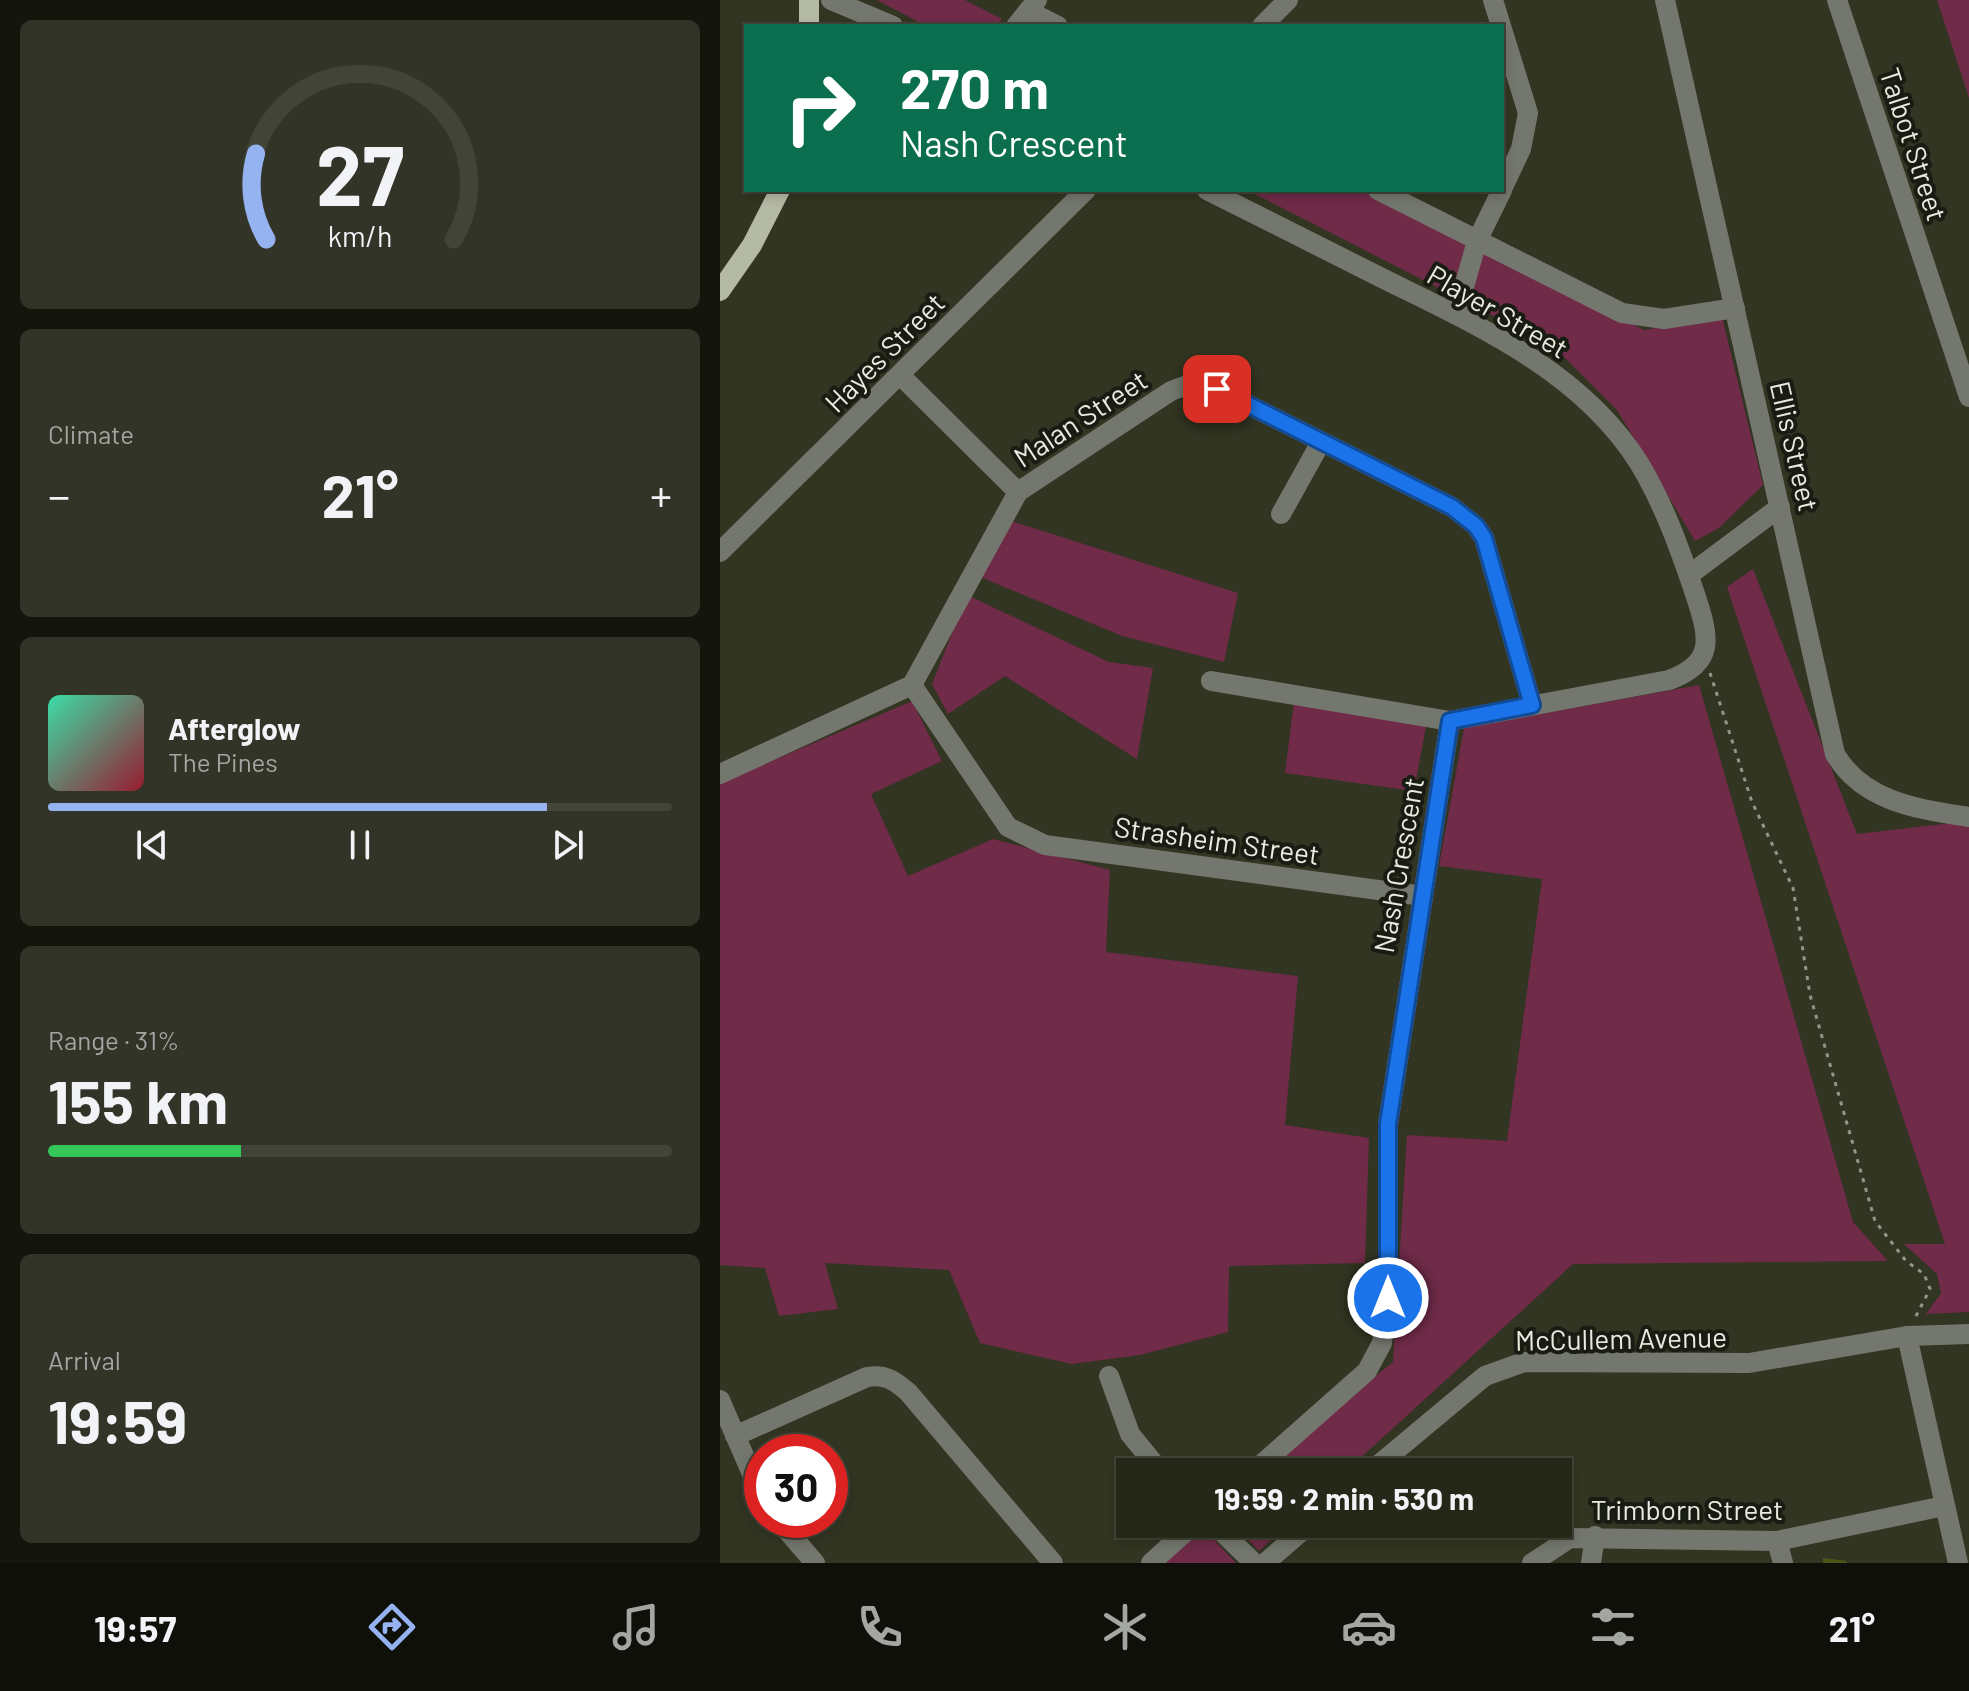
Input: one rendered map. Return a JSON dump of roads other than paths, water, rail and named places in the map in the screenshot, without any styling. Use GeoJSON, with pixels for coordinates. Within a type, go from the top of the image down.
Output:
{"type":"FeatureCollection","features":[{"type":"Feature","properties":{"kind":"main road"},"geometry":{"type":"LineString","coordinates":[[809,0],[809,24]]}},
{"type":"Feature","properties":{"kind":"main road"},"geometry":{"type":"LineString","coordinates":[[720,291],[752,245],[779,192]]}},
{"type":"Feature","properties":{"kind":"street"},"geometry":{"type":"LineString","coordinates":[[831,0],[888,24]]}},
{"type":"Feature","properties":{"kind":"street"},"geometry":{"type":"LineString","coordinates":[[1264,24],[1288,0]]}},
{"type":"Feature","properties":{"kind":"street"},"geometry":{"type":"LineString","coordinates":[[1493,0],[1500,24]]}},
{"type":"Feature","properties":{"kind":"street","name":"Ellis Street"},"geometry":{"type":"LineString","coordinates":[[1665,0],[1829,735],[1845,770],[1867,790],[1890,800],[1969,817]]}},
{"type":"Feature","properties":{"kind":"street","name":"Talbot Street"},"geometry":{"type":"LineString","coordinates":[[1837,0],[1969,397]]}},
{"type":"Feature","properties":{"kind":"street"},"geometry":{"type":"LineString","coordinates":[[1027,12],[1054,24]]}},
{"type":"Feature","properties":{"kind":"street"},"geometry":{"type":"LineString","coordinates":[[1504,36],[1528,113],[1521,149],[1504,186]]}},
{"type":"Feature","properties":{"kind":"street","name":"Hayes Street"},"geometry":{"type":"LineString","coordinates":[[720,552],[1084,192]]}},
{"type":"Feature","properties":{"kind":"street","name":"Player Street"},"geometry":{"type":"LineString","coordinates":[[1211,192],[1456,315],[1551,371],[1594,409],[1638,461],[1656,495],[1689,575],[1704,621],[1707,643],[1704,653],[1689,671],[1669,680],[1532,705]]}},
{"type":"Feature","properties":{"kind":"street"},"geometry":{"type":"LineString","coordinates":[[1382,192],[1632,316],[1664,319],[1735,308]]}},
{"type":"Feature","properties":{"kind":"street"},"geometry":{"type":"LineString","coordinates":[[1456,315],[1477,241],[1501,192]]}},
{"type":"Feature","properties":{"kind":"street"},"geometry":{"type":"LineString","coordinates":[[901,376],[1018,492]]}},
{"type":"Feature","properties":{"kind":"street","name":"Malan Street"},"geometry":{"type":"LineString","coordinates":[[912,685],[1018,492],[1154,402],[1187,385],[1217,389],[1452,507],[1476,526],[1491,554],[1532,705]]}},
{"type":"Feature","properties":{"kind":"street"},"geometry":{"type":"LineString","coordinates":[[1281,514],[1321,442]]}},
{"type":"Feature","properties":{"kind":"street"},"geometry":{"type":"LineString","coordinates":[[1689,575],[1780,507]]}},
{"type":"Feature","properties":{"kind":"street"},"geometry":{"type":"LineString","coordinates":[[1211,681],[1450,721],[1532,705]]}},
{"type":"Feature","properties":{"kind":"street"},"geometry":{"type":"LineString","coordinates":[[720,774],[912,685]]}},
{"type":"Feature","properties":{"kind":"street","name":"Strasheim Street"},"geometry":{"type":"LineString","coordinates":[[912,685],[1008,827],[1045,845],[1423,896]]}},
{"type":"Feature","properties":{"kind":"street","name":"Nash Crescent"},"geometry":{"type":"LineString","coordinates":[[1269,1458],[1367,1371],[1382,1343],[1388,1298],[1388,1124],[1410,965],[1450,721]]}},
{"type":"Feature","properties":{"kind":"street","name":"McCullem Avenue"},"geometry":{"type":"LineString","coordinates":[[1386,1458],[1464,1391],[1504,1367],[1524,1362],[1774,1362],[1907,1336],[1969,1334]]}},
{"type":"Feature","properties":{"kind":"street"},"geometry":{"type":"LineString","coordinates":[[1907,1336],[1958,1563]]}},
{"type":"Feature","properties":{"kind":"street"},"geometry":{"type":"LineString","coordinates":[[735,1436],[867,1377],[880,1375],[908,1392],[1053,1563]]}},
{"type":"Feature","properties":{"kind":"street"},"geometry":{"type":"LineString","coordinates":[[1109,1376],[1130,1434],[1150,1458]]}},
{"type":"Feature","properties":{"kind":"street"},"geometry":{"type":"LineString","coordinates":[[720,1400],[744,1456]]}},
{"type":"Feature","properties":{"kind":"street","name":"Trimborn Street"},"geometry":{"type":"LineString","coordinates":[[1546,1559],[1570,1538],[1777,1541],[1944,1506]]}},
{"type":"Feature","properties":{"kind":"street"},"geometry":{"type":"LineString","coordinates":[[1591,1563],[1595,1536]]}},
{"type":"Feature","properties":{"kind":"street"},"geometry":{"type":"LineString","coordinates":[[793,1538],[815,1563]]}},
{"type":"Feature","properties":{"kind":"street"},"geometry":{"type":"LineString","coordinates":[[1151,1563],[1179,1538]]}},
{"type":"Feature","properties":{"kind":"street"},"geometry":{"type":"LineString","coordinates":[[1228,1538],[1254,1563]]}},
{"type":"Feature","properties":{"kind":"street"},"geometry":{"type":"LineString","coordinates":[[1265,1563],[1294,1538]]}},
{"type":"Feature","properties":{"kind":"street"},"geometry":{"type":"LineString","coordinates":[[1777,1541],[1783,1563]]}}]}
